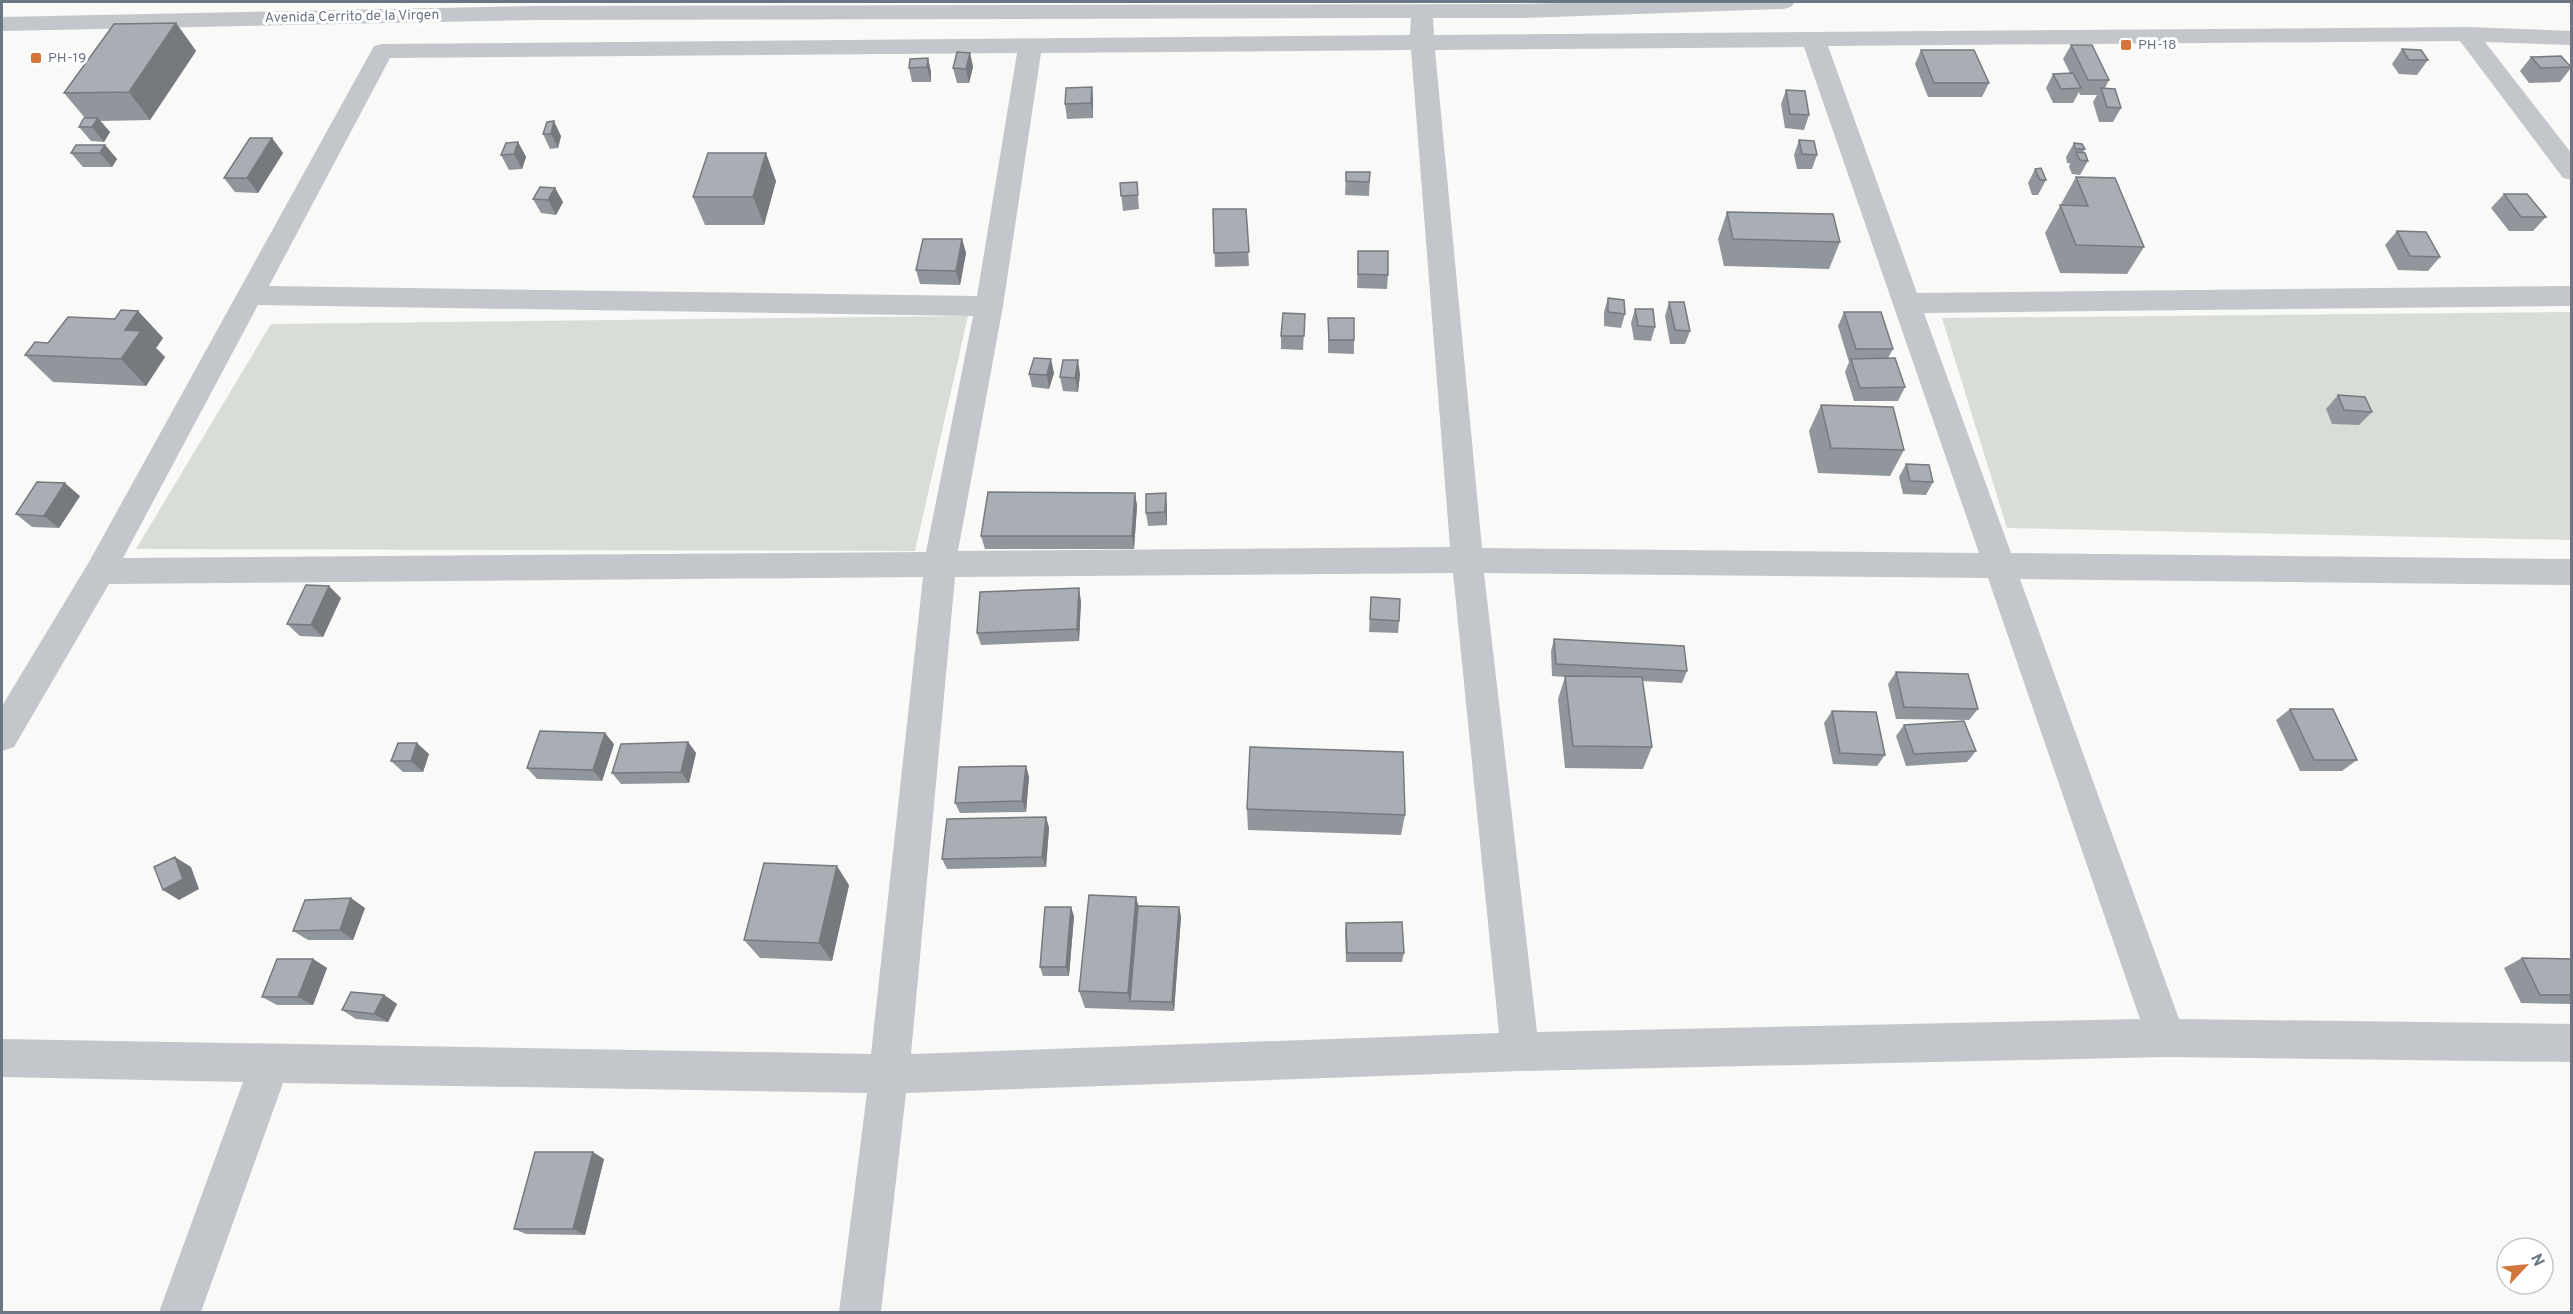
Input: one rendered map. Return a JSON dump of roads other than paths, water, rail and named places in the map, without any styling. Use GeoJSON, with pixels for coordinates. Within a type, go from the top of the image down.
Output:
{"type":"FeatureCollection","features":[{"type":"Feature","properties":{"kind":"street","name":"Avenida Cerrito de la Virgen"},"geometry":{"type":"LineString","coordinates":[[2,24],[538,7],[1132,6],[1422,11],[1521,6],[1783,2]]}},
{"type":"Feature","properties":{"kind":"street"},"geometry":{"type":"LineString","coordinates":[[1422,11],[1422,42],[1467,560],[1520,1052]]}},
{"type":"Feature","properties":{"kind":"street"},"geometry":{"type":"LineString","coordinates":[[2,736],[100,571],[382,51],[2467,34],[2571,38]]}},
{"type":"Feature","properties":{"kind":"street"},"geometry":{"type":"LineString","coordinates":[[2467,34],[2571,172]]}},
{"type":"Feature","properties":{"kind":"street"},"geometry":{"type":"LineString","coordinates":[[1814,40],[2166,1038]]}},
{"type":"Feature","properties":{"kind":"street"},"geometry":{"type":"LineString","coordinates":[[860,1312],[890,1074],[940,563],[989,306],[1030,45]]}},
{"type":"Feature","properties":{"kind":"street"},"geometry":{"type":"LineString","coordinates":[[249,295],[989,306]]}},
{"type":"Feature","properties":{"kind":"street"},"geometry":{"type":"LineString","coordinates":[[1907,303],[2571,296]]}},
{"type":"Feature","properties":{"kind":"street"},"geometry":{"type":"LineString","coordinates":[[100,571],[1467,560],[2571,572]]}},
{"type":"Feature","properties":{"kind":"street"},"geometry":{"type":"LineString","coordinates":[[2,1058],[890,1074],[1520,1052],[2166,1038],[2571,1043]]}},
{"type":"Feature","properties":{"kind":"street"},"geometry":{"type":"LineString","coordinates":[[180,1312],[270,1063]]}},
{"type":"Feature","properties":{"kind":"place","name":"PH-18"},"geometry":{"type":"Point","coordinates":[2126,45]}},
{"type":"Feature","properties":{"kind":"place","name":"PH-19"},"geometry":{"type":"Point","coordinates":[36,58]}}]}
